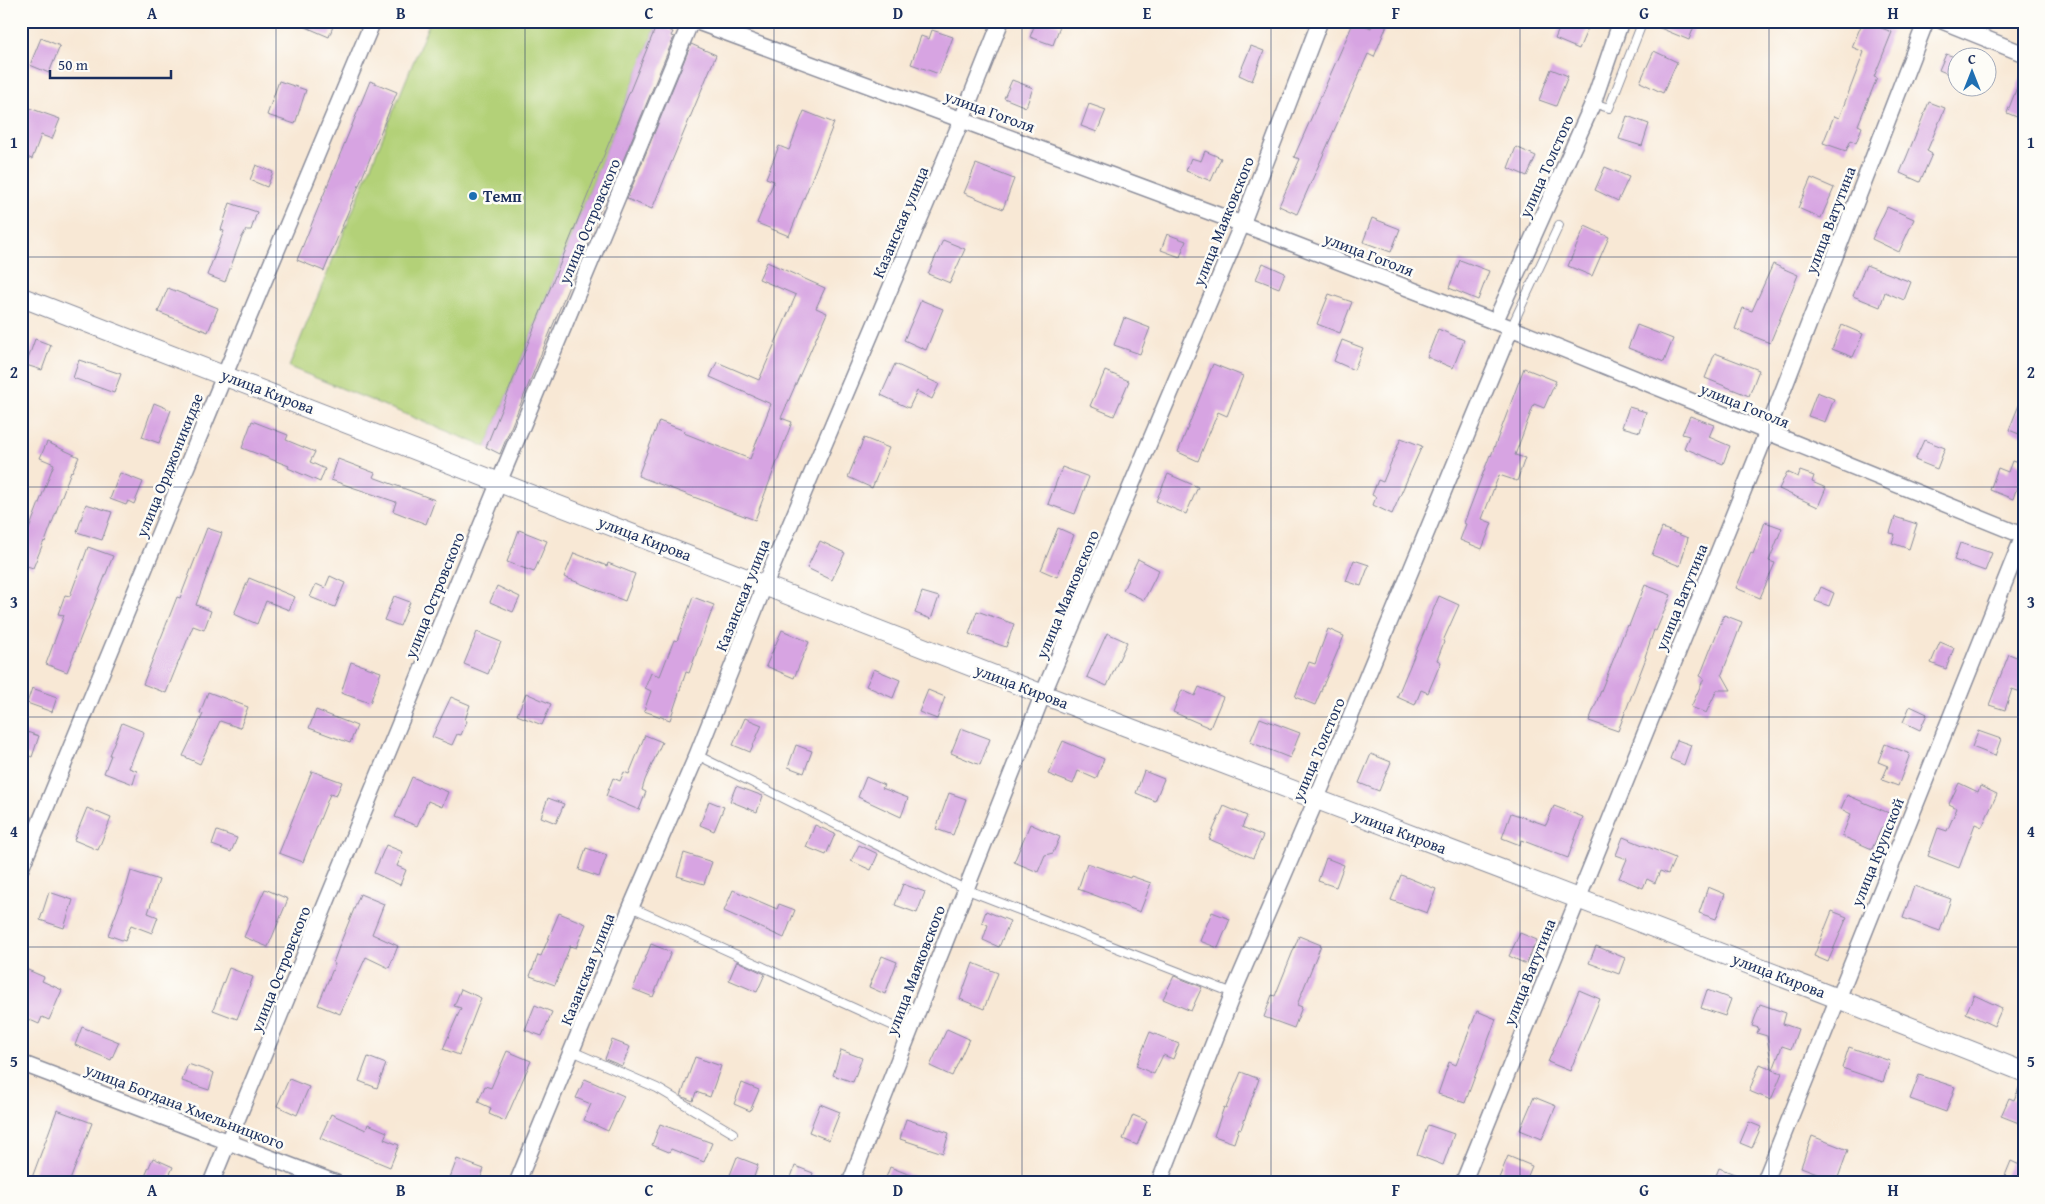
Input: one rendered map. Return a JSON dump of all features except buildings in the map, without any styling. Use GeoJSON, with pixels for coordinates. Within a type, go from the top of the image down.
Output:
{"type":"FeatureCollection","features":[{"type":"Feature","properties":{"kind":"street","name":"улица Орджоникидзе"},"geometry":{"type":"LineString","coordinates":[[21,868],[373,21]]}},
{"type":"Feature","properties":{"kind":"street","name":"улица Гоголя"},"geometry":{"type":"LineString","coordinates":[[693,21],[1242,224],[1511,328],[2024,535]]}},
{"type":"Feature","properties":{"kind":"street","name":"улица Островского"},"geometry":{"type":"LineString","coordinates":[[211,1183],[499,482],[693,21]]}},
{"type":"Feature","properties":{"kind":"street","name":"Казанская улица"},"geometry":{"type":"LineString","coordinates":[[517,1183],[631,907],[697,755],[765,584],[962,119],[1001,21]]}},
{"type":"Feature","properties":{"kind":"street","name":"улица Маяковского"},"geometry":{"type":"LineString","coordinates":[[850,1183],[1043,694],[1242,224],[1320,21]]}},
{"type":"Feature","properties":{"kind":"street","name":"улица Толстого"},"geometry":{"type":"LineString","coordinates":[[1495,322],[1593,103],[1621,21]]}},
{"type":"Feature","properties":{"kind":"street","name":"улица Ватутина"},"geometry":{"type":"LineString","coordinates":[[1463,1183],[1767,432],[1926,21]]}},
{"type":"Feature","properties":{"kind":"street"},"geometry":{"type":"LineString","coordinates":[[1942,21],[2024,54]]}},
{"type":"Feature","properties":{"kind":"street","name":"улица Кирова"},"geometry":{"type":"LineString","coordinates":[[21,297],[225,374],[1316,800],[1838,998],[2024,1072]]}},
{"type":"Feature","properties":{"kind":"street","name":"улица Толстого"},"geometry":{"type":"LineString","coordinates":[[1159,1183],[1233,993],[1316,800],[1511,328]]}},
{"type":"Feature","properties":{"kind":"street","name":"улица Крупской"},"geometry":{"type":"LineString","coordinates":[[1764,1183],[2024,535]]}},
{"type":"Feature","properties":{"kind":"street","name":"улица Богдана Хмельницкого"},"geometry":{"type":"LineString","coordinates":[[21,1063],[229,1140],[336,1183]]}},
{"type":"Feature","properties":{"kind":"lane"},"geometry":{"type":"LineString","coordinates":[[1593,103],[1609,108],[1643,21]]}},
{"type":"Feature","properties":{"kind":"lane"},"geometry":{"type":"LineString","coordinates":[[1511,328],[1559,225]]}},
{"type":"Feature","properties":{"kind":"lane"},"geometry":{"type":"LineString","coordinates":[[697,755],[965,888],[1233,993]]}},
{"type":"Feature","properties":{"kind":"lane"},"geometry":{"type":"LineString","coordinates":[[631,907],[909,1032]]}},
{"type":"Feature","properties":{"kind":"lane"},"geometry":{"type":"LineString","coordinates":[[572,1051],[657,1088],[734,1133]]}},
{"type":"Feature","properties":{"kind":"green space","name":"Темп"},"geometry":{"type":"Polygon","coordinates":[[[430,21],[651,21],[657,24],[486,447],[289,367],[430,21]]]}},
{"type":"Feature","properties":{"kind":"place","name":"Темп"},"geometry":{"type":"Point","coordinates":[473,196]}}]}
